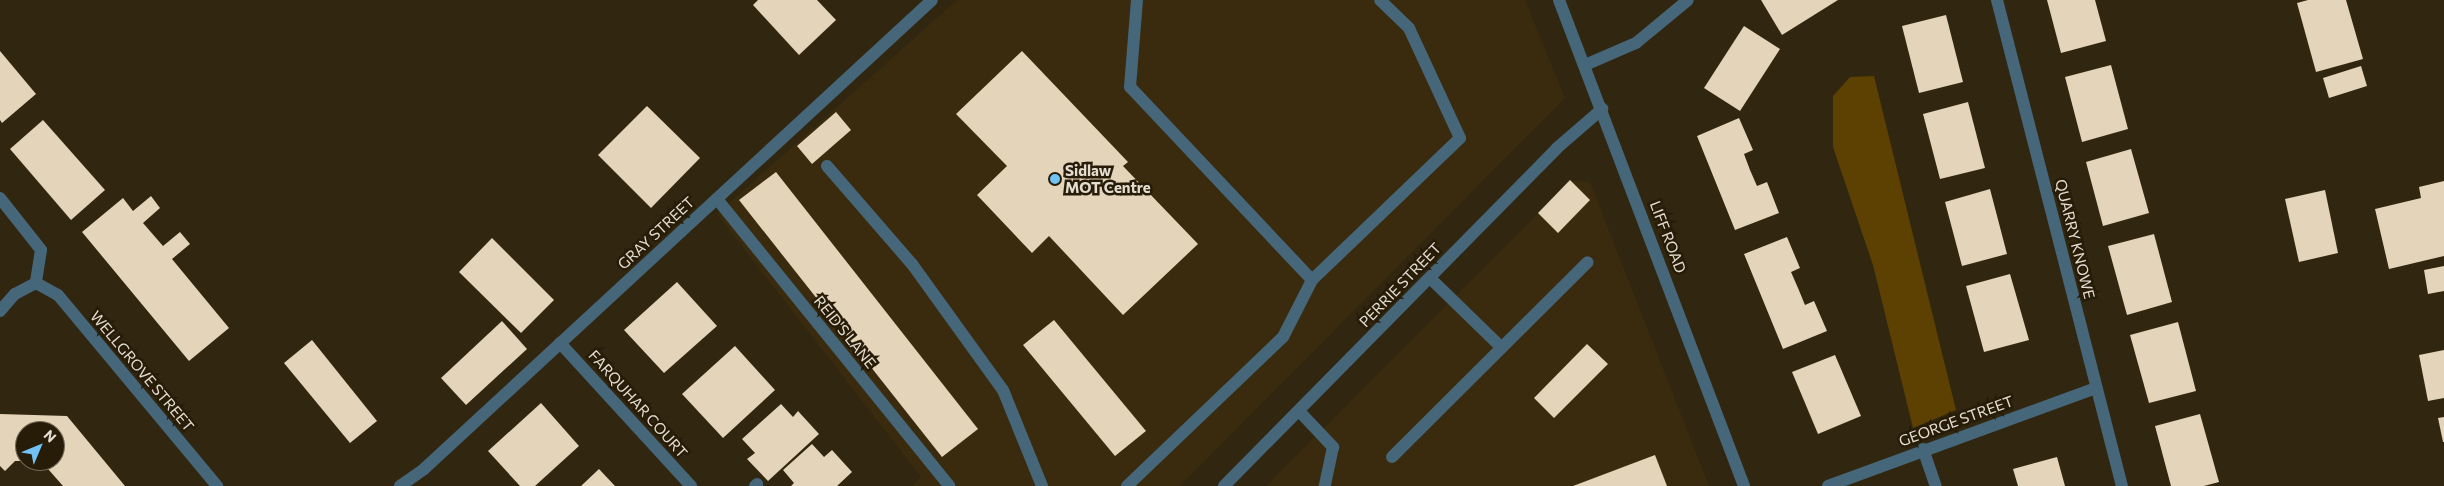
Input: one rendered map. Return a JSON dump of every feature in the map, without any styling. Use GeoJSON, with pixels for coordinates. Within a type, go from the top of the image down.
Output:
{"type":"FeatureCollection","features":[{"type":"Feature","properties":{"kind":"street","name":"GRAY STREET"},"geometry":{"type":"LineString","coordinates":[[400,486],[424,469],[932,0]]}},
{"type":"Feature","properties":{"kind":"street"},"geometry":{"type":"LineString","coordinates":[[1137,0],[1130,87],[1312,280]]}},
{"type":"Feature","properties":{"kind":"street"},"geometry":{"type":"LineString","coordinates":[[1127,486],[1283,337],[1312,280],[1460,138],[1409,28],[1380,0]]}},
{"type":"Feature","properties":{"kind":"street","name":"LIFF ROAD"},"geometry":{"type":"LineString","coordinates":[[1559,0],[1744,486]]}},
{"type":"Feature","properties":{"kind":"street"},"geometry":{"type":"LineString","coordinates":[[1585,65],[1636,43],[1688,0]]}},
{"type":"Feature","properties":{"kind":"street","name":"QUARRY KNOWE"},"geometry":{"type":"LineString","coordinates":[[1998,0],[2122,486]]}},
{"type":"Feature","properties":{"kind":"street","name":"PERRIE STREET"},"geometry":{"type":"LineString","coordinates":[[1224,486],[1556,148],[1602,109]]}},
{"type":"Feature","properties":{"kind":"street"},"geometry":{"type":"LineString","coordinates":[[827,166],[912,264],[1004,390],[1042,486]]}},
{"type":"Feature","properties":{"kind":"street"},"geometry":{"type":"LineString","coordinates":[[0,198],[41,250],[36,283],[15,294],[0,311]]}},
{"type":"Feature","properties":{"kind":"street","name":"REID'S LANE"},"geometry":{"type":"LineString","coordinates":[[717,199],[949,486]]}},
{"type":"Feature","properties":{"kind":"street"},"geometry":{"type":"LineString","coordinates":[[1392,457],[1588,262]]}},
{"type":"Feature","properties":{"kind":"street"},"geometry":{"type":"LineString","coordinates":[[1430,278],[1502,348]]}},
{"type":"Feature","properties":{"kind":"street","name":"WELLGROVE STREET"},"geometry":{"type":"LineString","coordinates":[[36,283],[58,295],[217,486]]}},
{"type":"Feature","properties":{"kind":"street","name":"FARQUHAR COURT"},"geometry":{"type":"LineString","coordinates":[[560,343],[691,486]]}},
{"type":"Feature","properties":{"kind":"street","name":"GEORGE STREET"},"geometry":{"type":"LineString","coordinates":[[1828,486],[1924,449],[2096,388]]}},
{"type":"Feature","properties":{"kind":"street"},"geometry":{"type":"LineString","coordinates":[[1298,411],[1333,447],[1325,486]]}},
{"type":"Feature","properties":{"kind":"street"},"geometry":{"type":"LineString","coordinates":[[1924,449],[1936,486]]}},
{"type":"Feature","properties":{"kind":"shaded area"},"geometry":{"type":"Polygon","coordinates":[[[957,0],[1525,0],[1565,98],[1180,486],[912,486],[921,477],[717,214],[957,0]]]}},
{"type":"Feature","properties":{"kind":"shaded area"},"geometry":{"type":"Polygon","coordinates":[[[1874,76],[1956,410],[1913,428],[1873,265],[1833,147],[1833,96],[1850,77],[1874,76]]]}},
{"type":"Feature","properties":{"kind":"shaded area"},"geometry":{"type":"Polygon","coordinates":[[[1570,181],[1590,182],[1709,486],[1266,486],[1570,181]]]}},
{"type":"Feature","properties":{"kind":"building"},"geometry":{"type":"Polygon","coordinates":[[[758,0],[817,0],[836,20],[799,55],[753,5],[758,0]]]}},
{"type":"Feature","properties":{"kind":"building"},"geometry":{"type":"Polygon","coordinates":[[[1761,0],[1838,0],[1782,35],[1761,0]]]}},
{"type":"Feature","properties":{"kind":"building"},"geometry":{"type":"Polygon","coordinates":[[[2047,0],[2095,0],[2106,41],[2061,53],[2047,0]]]}},
{"type":"Feature","properties":{"kind":"building"},"geometry":{"type":"Polygon","coordinates":[[[2308,0],[2346,0],[2363,59],[2316,72],[2297,3],[2308,0]]]}},
{"type":"Feature","properties":{"kind":"building"},"geometry":{"type":"Polygon","coordinates":[[[1946,15],[1963,82],[1919,93],[1902,26],[1946,15]]]}},
{"type":"Feature","properties":{"kind":"building"},"geometry":{"type":"Polygon","coordinates":[[[1744,26],[1780,49],[1740,111],[1704,88],[1744,26]]]}},
{"type":"Feature","properties":{"kind":"building"},"geometry":{"type":"Polygon","coordinates":[[[0,51],[36,94],[2,123],[0,120],[0,51]]]}},
{"type":"Feature","properties":{"kind":"building"},"geometry":{"type":"Polygon","coordinates":[[[1022,51],[1128,162],[1123,166],[1198,244],[1123,315],[1049,236],[1032,253],[977,195],[1007,166],[956,114],[1022,51]]]}},
{"type":"Feature","properties":{"kind":"building"},"geometry":{"type":"Polygon","coordinates":[[[2111,65],[2128,129],[2082,142],[2065,77],[2111,65]]]}},
{"type":"Feature","properties":{"kind":"building"},"geometry":{"type":"Polygon","coordinates":[[[2361,66],[2367,86],[2329,98],[2323,78],[2361,66]]]}},
{"type":"Feature","properties":{"kind":"building"},"geometry":{"type":"Polygon","coordinates":[[[1968,102],[1985,168],[1940,179],[1923,114],[1968,102]]]}},
{"type":"Feature","properties":{"kind":"building"},"geometry":{"type":"Polygon","coordinates":[[[647,106],[700,158],[651,208],[598,155],[647,106]]]}},
{"type":"Feature","properties":{"kind":"building"},"geometry":{"type":"Polygon","coordinates":[[[836,112],[851,130],[812,164],[797,146],[836,112]]]}},
{"type":"Feature","properties":{"kind":"building"},"geometry":{"type":"Polygon","coordinates":[[[1739,118],[1753,150],[1744,154],[1750,170],[1757,186],[1767,182],[1779,213],[1735,230],[1697,136],[1739,118]]]}},
{"type":"Feature","properties":{"kind":"building"},"geometry":{"type":"Polygon","coordinates":[[[43,120],[105,190],[71,220],[10,149],[43,120]]]}},
{"type":"Feature","properties":{"kind":"building"},"geometry":{"type":"Polygon","coordinates":[[[2131,149],[2149,213],[2103,226],[2086,162],[2131,149]]]}},
{"type":"Feature","properties":{"kind":"building"},"geometry":{"type":"Polygon","coordinates":[[[776,172],[978,429],[942,457],[739,200],[776,172]]]}},
{"type":"Feature","properties":{"kind":"building"},"geometry":{"type":"Polygon","coordinates":[[[1570,180],[1590,200],[1558,233],[1538,213],[1570,180]]]}},
{"type":"Feature","properties":{"kind":"building"},"geometry":{"type":"Polygon","coordinates":[[[2444,181],[2444,256],[2389,269],[2375,209],[2421,198],[2419,187],[2444,181]]]}},
{"type":"Feature","properties":{"kind":"building"},"geometry":{"type":"Polygon","coordinates":[[[1990,189],[2007,254],[1962,266],[1945,202],[1990,189]]]}},
{"type":"Feature","properties":{"kind":"building"},"geometry":{"type":"Polygon","coordinates":[[[2325,190],[2338,253],[2299,262],[2285,199],[2325,190]]]}},
{"type":"Feature","properties":{"kind":"building"},"geometry":{"type":"Polygon","coordinates":[[[151,196],[160,208],[143,223],[163,246],[180,232],[190,244],[172,259],[229,328],[189,361],[82,232],[123,198],[133,211],[151,196]]]}},
{"type":"Feature","properties":{"kind":"building"},"geometry":{"type":"Polygon","coordinates":[[[2154,234],[2172,302],[2127,315],[2108,246],[2154,234]]]}},
{"type":"Feature","properties":{"kind":"building"},"geometry":{"type":"Polygon","coordinates":[[[1787,237],[1800,268],[1791,272],[1805,305],[1814,301],[1827,331],[1783,349],[1744,254],[1787,237]]]}},
{"type":"Feature","properties":{"kind":"building"},"geometry":{"type":"Polygon","coordinates":[[[492,238],[554,300],[521,333],[459,272],[492,238]]]}},
{"type":"Feature","properties":{"kind":"building"},"geometry":{"type":"Polygon","coordinates":[[[2444,266],[2444,291],[2428,294],[2424,270],[2444,266]]]}},
{"type":"Feature","properties":{"kind":"building"},"geometry":{"type":"Polygon","coordinates":[[[2010,274],[2029,340],[1984,352],[1966,286],[2010,274]]]}},
{"type":"Feature","properties":{"kind":"building"},"geometry":{"type":"Polygon","coordinates":[[[677,282],[717,326],[664,373],[624,330],[677,282]]]}},
{"type":"Feature","properties":{"kind":"building"},"geometry":{"type":"Polygon","coordinates":[[[1054,320],[1146,431],[1115,456],[1023,345],[1054,320]]]}},
{"type":"Feature","properties":{"kind":"building"},"geometry":{"type":"Polygon","coordinates":[[[502,321],[527,349],[466,405],[441,378],[502,321]]]}},
{"type":"Feature","properties":{"kind":"building"},"geometry":{"type":"Polygon","coordinates":[[[2178,322],[2196,391],[2149,403],[2130,335],[2178,322]]]}},
{"type":"Feature","properties":{"kind":"building"},"geometry":{"type":"Polygon","coordinates":[[[312,340],[377,421],[350,443],[284,363],[312,340]]]}},
{"type":"Feature","properties":{"kind":"building"},"geometry":{"type":"Polygon","coordinates":[[[1587,344],[1608,364],[1554,418],[1534,398],[1587,344]]]}},
{"type":"Feature","properties":{"kind":"building"},"geometry":{"type":"Polygon","coordinates":[[[735,346],[775,390],[723,438],[682,394],[735,346]]]}},
{"type":"Feature","properties":{"kind":"building"},"geometry":{"type":"Polygon","coordinates":[[[2444,350],[2444,398],[2428,401],[2419,355],[2444,350]]]}},
{"type":"Feature","properties":{"kind":"building"},"geometry":{"type":"Polygon","coordinates":[[[1835,355],[1861,416],[1818,434],[1792,372],[1835,355]]]}},
{"type":"Feature","properties":{"kind":"building"},"geometry":{"type":"Polygon","coordinates":[[[541,403],[579,446],[535,486],[520,486],[488,451],[541,403]]]}},
{"type":"Feature","properties":{"kind":"building"},"geometry":{"type":"Polygon","coordinates":[[[781,404],[793,417],[798,411],[819,434],[768,481],[747,459],[755,453],[742,439],[781,404]]]}},
{"type":"Feature","properties":{"kind":"building"},"geometry":{"type":"Polygon","coordinates":[[[0,414],[67,416],[125,486],[63,486],[50,471],[65,471],[65,421],[15,421],[15,461],[5,471],[0,466],[0,414]]]}},
{"type":"Feature","properties":{"kind":"building"},"geometry":{"type":"Polygon","coordinates":[[[2200,414],[2219,482],[2204,486],[2171,486],[2155,426],[2200,414]]]}},
{"type":"Feature","properties":{"kind":"building"},"geometry":{"type":"Polygon","coordinates":[[[2444,417],[2444,442],[2443,442],[2438,418],[2444,417]]]}},
{"type":"Feature","properties":{"kind":"building"},"geometry":{"type":"Polygon","coordinates":[[[812,444],[824,457],[832,450],[852,472],[837,486],[791,486],[794,483],[783,470],[812,444]]]}},
{"type":"Feature","properties":{"kind":"building"},"geometry":{"type":"Polygon","coordinates":[[[1655,455],[1667,486],[1573,486],[1655,455]]]}},
{"type":"Feature","properties":{"kind":"building"},"geometry":{"type":"Polygon","coordinates":[[[2057,457],[2065,486],[2018,486],[2013,469],[2057,457]]]}},
{"type":"Feature","properties":{"kind":"building"},"geometry":{"type":"Polygon","coordinates":[[[599,469],[615,486],[581,486],[599,469]]]}},
{"type":"Feature","properties":{"kind":"place","name":"Sidlaw MOT Centre"},"geometry":{"type":"Point","coordinates":[1055,179]}}]}
